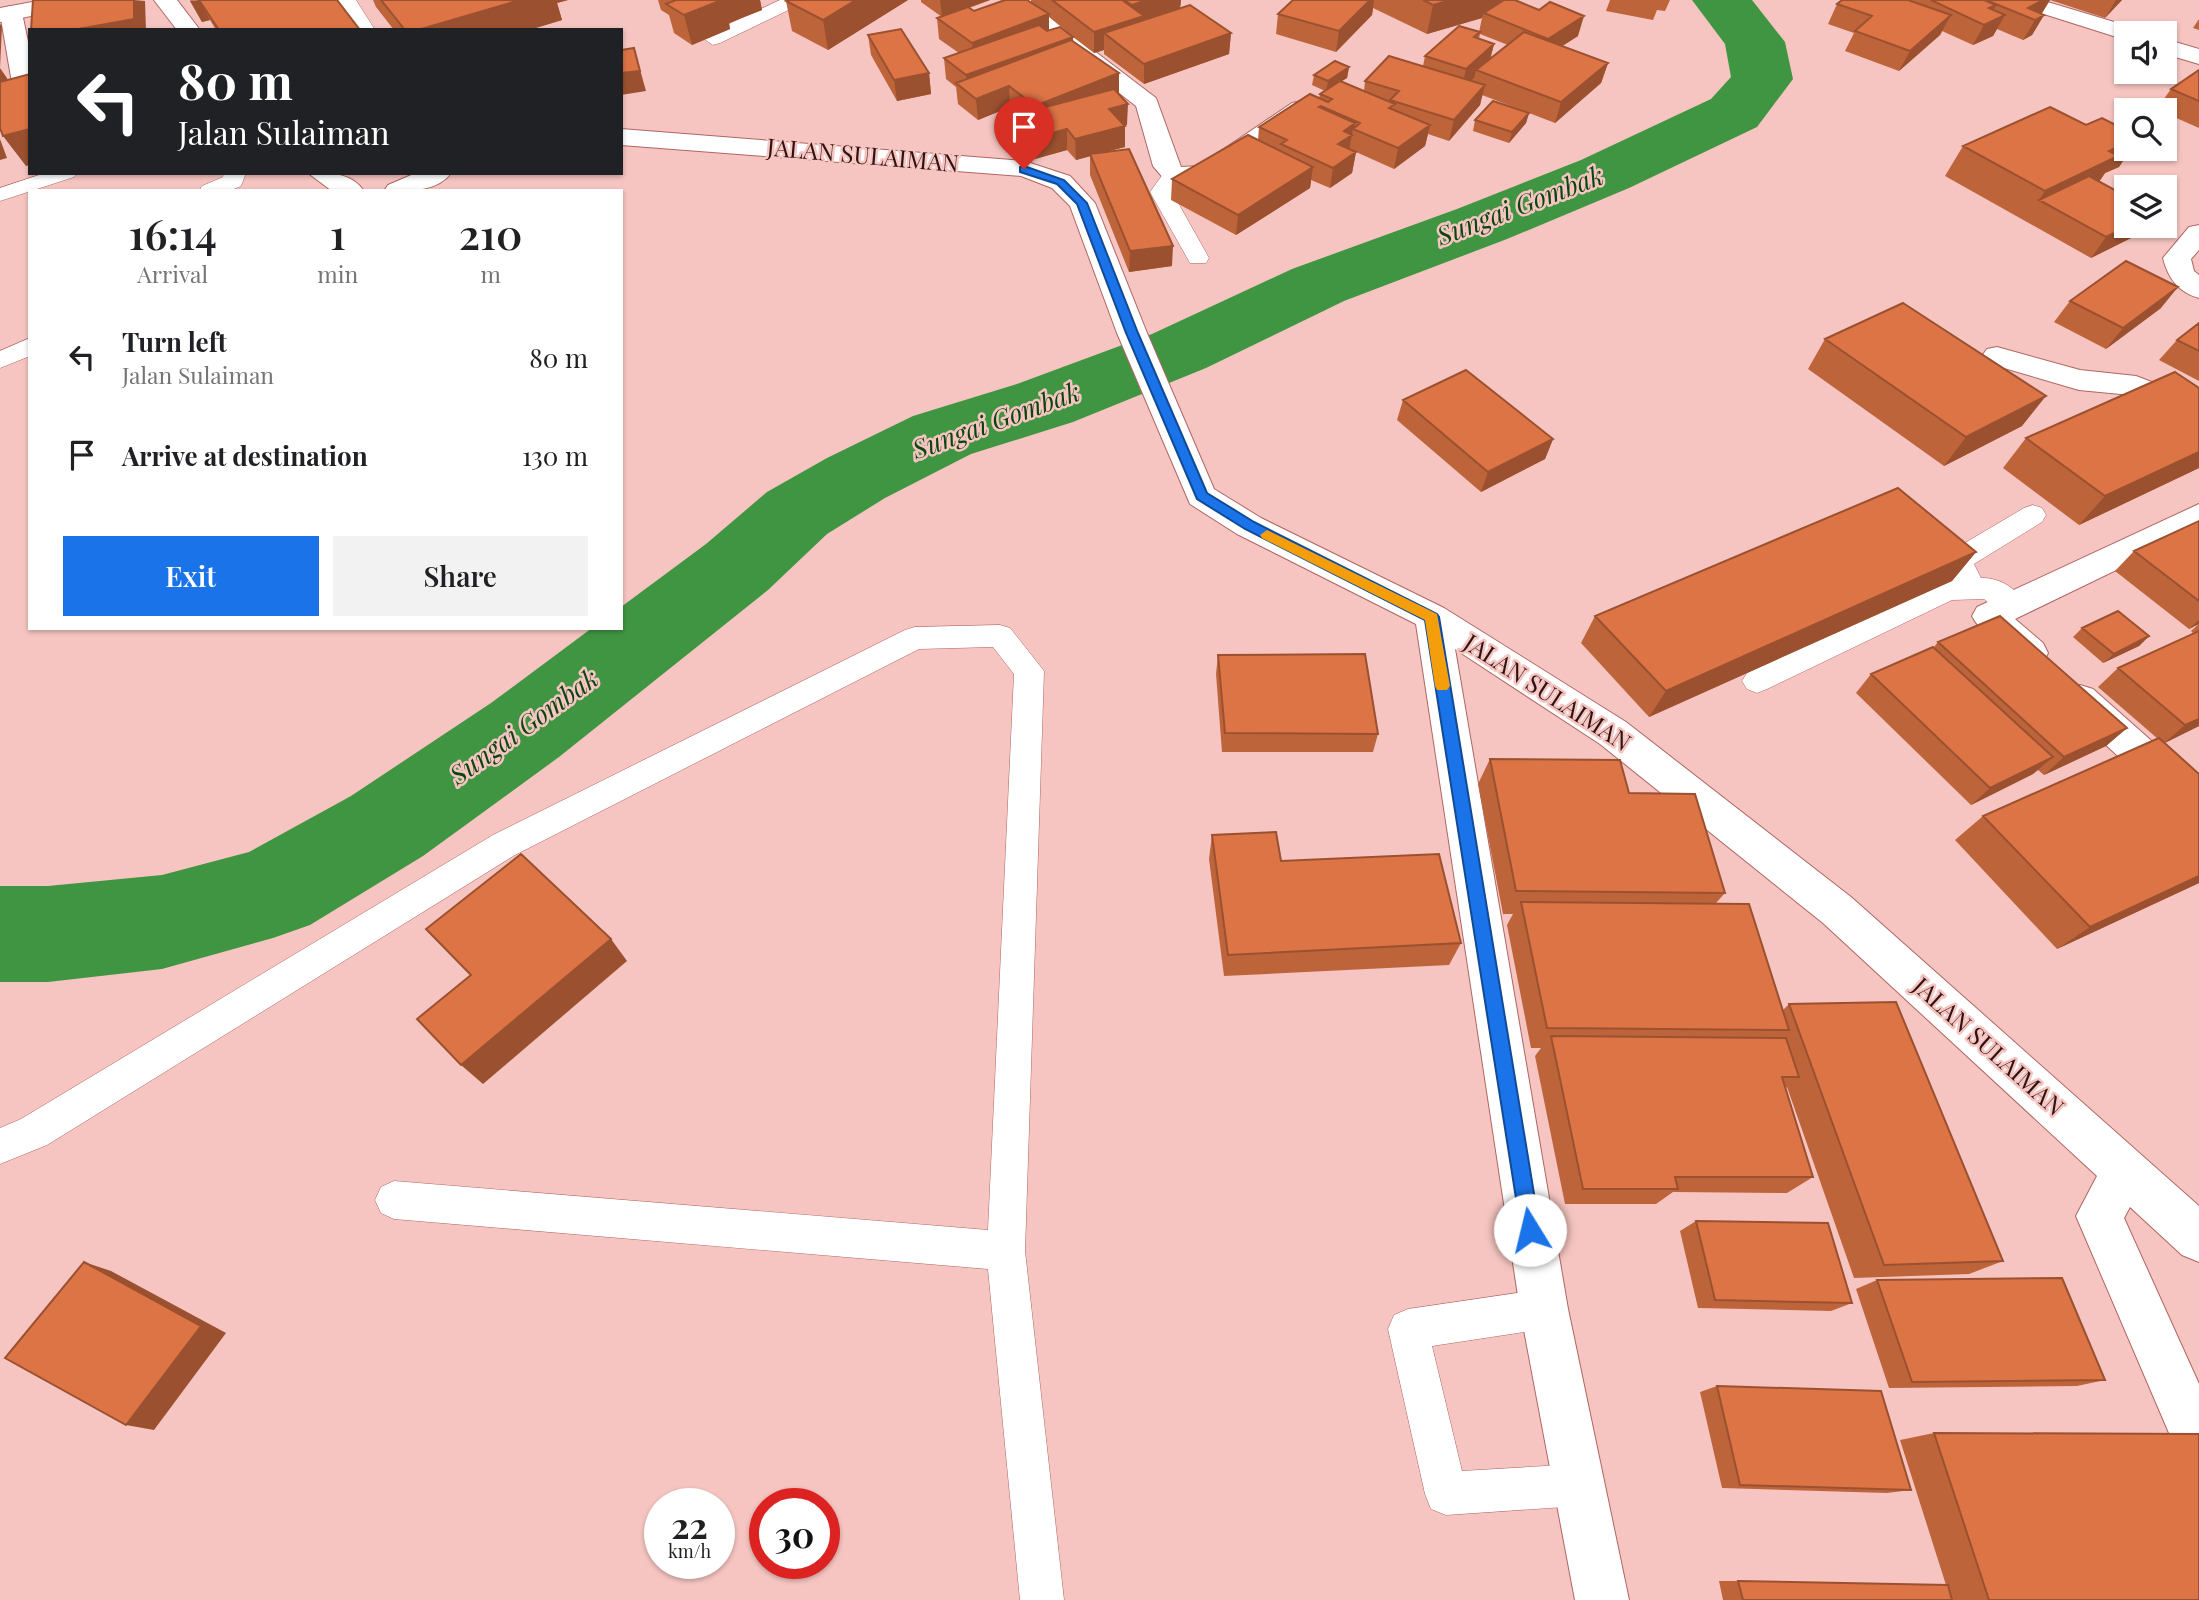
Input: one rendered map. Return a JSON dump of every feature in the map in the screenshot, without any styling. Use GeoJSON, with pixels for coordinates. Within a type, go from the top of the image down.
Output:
{"type":"FeatureCollection","features":[{"type":"Feature","properties":{"kind":"street"},"geometry":{"type":"LineString","coordinates":[[0,108],[21,95],[24,82],[6,14],[78,0]]}},
{"type":"Feature","properties":{"kind":"street"},"geometry":{"type":"LineString","coordinates":[[165,0],[187,28]]}},
{"type":"Feature","properties":{"kind":"street"},"geometry":{"type":"LineString","coordinates":[[1025,0],[1028,11],[1147,103],[1166,166],[1173,174],[1190,176],[1208,171],[1311,102],[1322,99]]}},
{"type":"Feature","properties":{"kind":"street"},"geometry":{"type":"LineString","coordinates":[[2009,0],[2052,9],[2114,29]]}},
{"type":"Feature","properties":{"kind":"street"},"geometry":{"type":"LineString","coordinates":[[2177,50],[2199,57]]}},
{"type":"Feature","properties":{"kind":"street","name":"JALAN SULAIMAN"},"geometry":{"type":"LineString","coordinates":[[623,137],[1024,169],[1061,182],[1082,203],[1132,333],[1201,496],[1249,526],[1432,617],[1613,733],[1837,910],[2199,1238]]}},
{"type":"Feature","properties":{"kind":"street"},"geometry":{"type":"LineString","coordinates":[[324,175],[348,189]]}},
{"type":"Feature","properties":{"kind":"street"},"geometry":{"type":"LineString","coordinates":[[402,189],[433,175]]}},
{"type":"Feature","properties":{"kind":"street"},"geometry":{"type":"LineString","coordinates":[[2199,233],[2177,258],[2181,274],[2199,289]]}},
{"type":"Feature","properties":{"kind":"street"},"geometry":{"type":"LineString","coordinates":[[1997,356],[2079,380],[2136,386],[2199,412]]}},
{"type":"Feature","properties":{"kind":"street"},"geometry":{"type":"LineString","coordinates":[[2197,520],[1989,616],[2199,807]]}},
{"type":"Feature","properties":{"kind":"street"},"geometry":{"type":"LineString","coordinates":[[1432,617],[1544,1309],[1602,1600]]}},
{"type":"Feature","properties":{"kind":"street"},"geometry":{"type":"LineString","coordinates":[[2125,1172],[2099,1216],[2199,1443]]}},
{"type":"Feature","properties":{"kind":"lane"},"geometry":{"type":"LineString","coordinates":[[347,0],[365,28]]}},
{"type":"Feature","properties":{"kind":"lane"},"geometry":{"type":"LineString","coordinates":[[713,39],[795,0]]}},
{"type":"Feature","properties":{"kind":"lane"},"geometry":{"type":"LineString","coordinates":[[1173,174],[1161,192],[1198,258]]}},
{"type":"Feature","properties":{"kind":"lane"},"geometry":{"type":"LineString","coordinates":[[0,195],[61,175]]}},
{"type":"Feature","properties":{"kind":"lane"},"geometry":{"type":"LineString","coordinates":[[215,189],[233,181],[234,175]]}},
{"type":"Feature","properties":{"kind":"lane"},"geometry":{"type":"LineString","coordinates":[[0,360],[28,347]]}},
{"type":"Feature","properties":{"kind":"lane"},"geometry":{"type":"LineString","coordinates":[[1973,589],[1958,560],[2033,515]]}},
{"type":"Feature","properties":{"kind":"lane"},"geometry":{"type":"LineString","coordinates":[[1757,681],[1948,590],[1990,588],[2012,605]]}},
{"type":"Feature","properties":{"kind":"lane"},"geometry":{"type":"LineString","coordinates":[[0,1146],[34,1132],[504,845],[915,638],[1000,636],[1029,671],[1006,1251],[1042,1600]]}},
{"type":"Feature","properties":{"kind":"lane"},"geometry":{"type":"LineString","coordinates":[[394,1200],[1006,1251]]}},
{"type":"Feature","properties":{"kind":"lane"},"geometry":{"type":"LineString","coordinates":[[1544,1309],[1408,1328],[1446,1494],[1579,1485]]}},
{"type":"Feature","properties":{"kind":"building"},"geometry":{"type":"Polygon","coordinates":[[[33,0],[134,0],[134,19],[84,28],[31,28],[33,0]]]}},
{"type":"Feature","properties":{"kind":"building"},"geometry":{"type":"Polygon","coordinates":[[[199,0],[337,0],[358,28],[218,28],[199,0]]]}},
{"type":"Feature","properties":{"kind":"building"},"geometry":{"type":"Polygon","coordinates":[[[381,0],[520,0],[425,28],[403,28],[381,0]]]}},
{"type":"Feature","properties":{"kind":"building"},"geometry":{"type":"Polygon","coordinates":[[[676,0],[722,0],[684,15],[666,4],[676,0]]]}},
{"type":"Feature","properties":{"kind":"building"},"geometry":{"type":"Polygon","coordinates":[[[856,0],[823,20],[786,1],[856,0]]]}},
{"type":"Feature","properties":{"kind":"building"},"geometry":{"type":"Polygon","coordinates":[[[1005,0],[1027,0],[1049,14],[972,43],[937,18],[968,7],[974,11],[1005,0]]]}},
{"type":"Feature","properties":{"kind":"building"},"geometry":{"type":"Polygon","coordinates":[[[1052,0],[1122,0],[1144,16],[1094,32],[1052,0]]]}},
{"type":"Feature","properties":{"kind":"building"},"geometry":{"type":"Polygon","coordinates":[[[1124,0],[1147,0],[1132,5],[1124,0]]]}},
{"type":"Feature","properties":{"kind":"building"},"geometry":{"type":"Polygon","coordinates":[[[1293,0],[1370,0],[1339,31],[1278,14],[1293,0]]]}},
{"type":"Feature","properties":{"kind":"building"},"geometry":{"type":"Polygon","coordinates":[[[1423,0],[1451,0],[1433,5],[1423,0]]]}},
{"type":"Feature","properties":{"kind":"building"},"geometry":{"type":"Polygon","coordinates":[[[1504,0],[1515,0],[1539,10],[1550,2],[1584,16],[1548,39],[1484,13],[1504,0]]]}},
{"type":"Feature","properties":{"kind":"building"},"geometry":{"type":"Polygon","coordinates":[[[1842,0],[1908,0],[1951,15],[1910,51],[1855,31],[1872,16],[1837,4],[1842,0]]]}},
{"type":"Feature","properties":{"kind":"building"},"geometry":{"type":"Polygon","coordinates":[[[1931,0],[1984,0],[1996,5],[1989,8],[2005,15],[1984,25],[1931,0]]]}},
{"type":"Feature","properties":{"kind":"building"},"geometry":{"type":"Polygon","coordinates":[[[1986,0],[2043,0],[2028,8],[2044,15],[2035,20],[1986,0]]]}},
{"type":"Feature","properties":{"kind":"building"},"geometry":{"type":"Polygon","coordinates":[[[1190,5],[1231,33],[1144,64],[1104,33],[1190,5]]]}},
{"type":"Feature","properties":{"kind":"building"},"geometry":{"type":"Polygon","coordinates":[[[1039,25],[1047,31],[1060,27],[1073,37],[966,75],[944,58],[1039,25]]]}},
{"type":"Feature","properties":{"kind":"building"},"geometry":{"type":"Polygon","coordinates":[[[1459,26],[1480,32],[1474,37],[1494,44],[1466,69],[1425,56],[1459,26]]]}},
{"type":"Feature","properties":{"kind":"building"},"geometry":{"type":"Polygon","coordinates":[[[901,29],[929,73],[894,80],[868,35],[901,29]]]}},
{"type":"Feature","properties":{"kind":"building"},"geometry":{"type":"Polygon","coordinates":[[[1524,32],[1608,63],[1561,102],[1476,70],[1524,32]]]}},
{"type":"Feature","properties":{"kind":"building"},"geometry":{"type":"Polygon","coordinates":[[[1071,40],[1119,73],[1035,106],[1009,86],[976,99],[956,83],[1071,40]]]}},
{"type":"Feature","properties":{"kind":"building"},"geometry":{"type":"Polygon","coordinates":[[[634,48],[640,71],[623,73],[623,50],[634,48]]]}},
{"type":"Feature","properties":{"kind":"building"},"geometry":{"type":"Polygon","coordinates":[[[1389,56],[1485,85],[1454,120],[1390,100],[1399,91],[1365,81],[1389,56]]]}},
{"type":"Feature","properties":{"kind":"building"},"geometry":{"type":"Polygon","coordinates":[[[1335,61],[1349,67],[1328,81],[1314,75],[1335,61]]]}},
{"type":"Feature","properties":{"kind":"building"},"geometry":{"type":"Polygon","coordinates":[[[2199,70],[2199,101],[2171,89],[2199,70]]]}},
{"type":"Feature","properties":{"kind":"building"},"geometry":{"type":"Polygon","coordinates":[[[28,75],[28,130],[3,136],[0,128],[0,82],[28,75]]]}},
{"type":"Feature","properties":{"kind":"building"},"geometry":{"type":"Polygon","coordinates":[[[1340,81],[1395,104],[1389,108],[1430,125],[1398,148],[1353,129],[1360,123],[1321,106],[1319,107],[1355,123],[1344,131],[1352,135],[1338,144],[1356,152],[1333,168],[1281,144],[1287,140],[1259,127],[1310,94],[1328,102],[1332,99],[1320,94],[1340,81]]]}},
{"type":"Feature","properties":{"kind":"building"},"geometry":{"type":"Polygon","coordinates":[[[1114,89],[1128,104],[1109,109],[1125,126],[1075,139],[1067,129],[1023,141],[1004,118],[1114,89]]]}},
{"type":"Feature","properties":{"kind":"building"},"geometry":{"type":"Polygon","coordinates":[[[1493,101],[1529,113],[1512,132],[1475,120],[1493,101]]]}},
{"type":"Feature","properties":{"kind":"building"},"geometry":{"type":"Polygon","coordinates":[[[2050,107],[2086,125],[2102,118],[2114,124],[2114,149],[2109,151],[2114,154],[2114,158],[2045,191],[1963,146],[2050,107]]]}},
{"type":"Feature","properties":{"kind":"building"},"geometry":{"type":"Polygon","coordinates":[[[1248,135],[1313,167],[1238,215],[1172,179],[1248,135]]]}},
{"type":"Feature","properties":{"kind":"building"},"geometry":{"type":"Polygon","coordinates":[[[1129,149],[1173,246],[1130,251],[1090,154],[1129,149]]]}},
{"type":"Feature","properties":{"kind":"building"},"geometry":{"type":"Polygon","coordinates":[[[2089,176],[2114,190],[2114,233],[2106,237],[2039,200],[2089,176]]]}},
{"type":"Feature","properties":{"kind":"building"},"geometry":{"type":"Polygon","coordinates":[[[2126,261],[2178,287],[2123,328],[2070,301],[2126,261]]]}},
{"type":"Feature","properties":{"kind":"building"},"geometry":{"type":"Polygon","coordinates":[[[1903,303],[2046,396],[1966,437],[1825,339],[1903,303]]]}},
{"type":"Feature","properties":{"kind":"building"},"geometry":{"type":"Polygon","coordinates":[[[2199,323],[2199,351],[2177,340],[2199,323]]]}},
{"type":"Feature","properties":{"kind":"building"},"geometry":{"type":"Polygon","coordinates":[[[1466,370],[1553,439],[1488,472],[1403,400],[1466,370]]]}},
{"type":"Feature","properties":{"kind":"building"},"geometry":{"type":"Polygon","coordinates":[[[2175,372],[2199,388],[2199,452],[2105,496],[2026,438],[2175,372]]]}},
{"type":"Feature","properties":{"kind":"building"},"geometry":{"type":"Polygon","coordinates":[[[1898,488],[1976,552],[1666,691],[1595,616],[1898,488]]]}},
{"type":"Feature","properties":{"kind":"building"},"geometry":{"type":"Polygon","coordinates":[[[2199,521],[2199,601],[2134,551],[2199,521]]]}},
{"type":"Feature","properties":{"kind":"building"},"geometry":{"type":"Polygon","coordinates":[[[2118,611],[2149,636],[2114,654],[2082,628],[2118,611]]]}},
{"type":"Feature","properties":{"kind":"building"},"geometry":{"type":"Polygon","coordinates":[[[2000,616],[2127,728],[2064,757],[1938,642],[2000,616]]]}},
{"type":"Feature","properties":{"kind":"building"},"geometry":{"type":"Polygon","coordinates":[[[2199,631],[2199,719],[2185,725],[2118,668],[2199,631]]]}},
{"type":"Feature","properties":{"kind":"building"},"geometry":{"type":"Polygon","coordinates":[[[1933,647],[2053,757],[1990,788],[1871,674],[1933,647]]]}},
{"type":"Feature","properties":{"kind":"building"},"geometry":{"type":"Polygon","coordinates":[[[1365,654],[1378,734],[1225,733],[1218,655],[1365,654]]]}},
{"type":"Feature","properties":{"kind":"building"},"geometry":{"type":"Polygon","coordinates":[[[2159,738],[2199,774],[2199,876],[2090,927],[1983,816],[2159,738]]]}},
{"type":"Feature","properties":{"kind":"building"},"geometry":{"type":"Polygon","coordinates":[[[1490,759],[1620,760],[1629,793],[1695,794],[1725,893],[1516,891],[1490,759]]]}},
{"type":"Feature","properties":{"kind":"building"},"geometry":{"type":"Polygon","coordinates":[[[1276,832],[1281,861],[1439,854],[1461,943],[1228,955],[1212,835],[1276,832]]]}},
{"type":"Feature","properties":{"kind":"building"},"geometry":{"type":"Polygon","coordinates":[[[521,854],[611,939],[461,1065],[417,1019],[471,975],[426,929],[521,854]]]}},
{"type":"Feature","properties":{"kind":"building"},"geometry":{"type":"Polygon","coordinates":[[[1521,902],[1749,904],[1789,1030],[1547,1028],[1521,902]]]}},
{"type":"Feature","properties":{"kind":"building"},"geometry":{"type":"Polygon","coordinates":[[[1896,1002],[2003,1261],[1884,1265],[1789,1004],[1896,1002]]]}},
{"type":"Feature","properties":{"kind":"building"},"geometry":{"type":"Polygon","coordinates":[[[1551,1036],[1786,1038],[1799,1077],[1782,1077],[1813,1177],[1675,1177],[1678,1189],[1583,1189],[1551,1036]]]}},
{"type":"Feature","properties":{"kind":"building"},"geometry":{"type":"Polygon","coordinates":[[[1696,1221],[1828,1223],[1852,1303],[1715,1300],[1696,1221]]]}},
{"type":"Feature","properties":{"kind":"building"},"geometry":{"type":"Polygon","coordinates":[[[84,1262],[201,1326],[126,1425],[5,1358],[84,1262]]]}},
{"type":"Feature","properties":{"kind":"building"},"geometry":{"type":"Polygon","coordinates":[[[2062,1278],[2105,1380],[1912,1382],[1877,1280],[2062,1278]]]}},
{"type":"Feature","properties":{"kind":"building"},"geometry":{"type":"Polygon","coordinates":[[[1717,1386],[1881,1391],[1911,1490],[1740,1485],[1717,1386]]]}},
{"type":"Feature","properties":{"kind":"building"},"geometry":{"type":"Polygon","coordinates":[[[1934,1433],[2199,1434],[2199,1600],[1989,1600],[1934,1433]]]}},
{"type":"Feature","properties":{"kind":"building"},"geometry":{"type":"Polygon","coordinates":[[[1738,1581],[1948,1585],[1952,1600],[1743,1600],[1738,1581]]]}},
{"type":"Feature","properties":{"kind":"waterway","name":"Sungai Gombak"},"geometry":{"type":"LineString","coordinates":[[0,934],[48,934],[162,922],[273,892],[387,826],[525,730],[737,567],[797,513],[856,478],[942,435],[1045,403],[1179,351],[1318,285],[1482,224],[1605,174],[1734,113],[1762,79],[1755,42],[1721,0]]}},
{"type":"Feature","properties":{"kind":"slow traffic"},"geometry":{"type":"LineString","coordinates":[[1267,535],[1432,617],[1442,686]]}},
{"type":"Feature","properties":{"kind":"route"},"geometry":{"type":"LineString","coordinates":[[1024,169],[1061,182],[1082,203],[1132,333],[1201,496],[1249,526],[1432,617],[1530,1230]]}}]}
